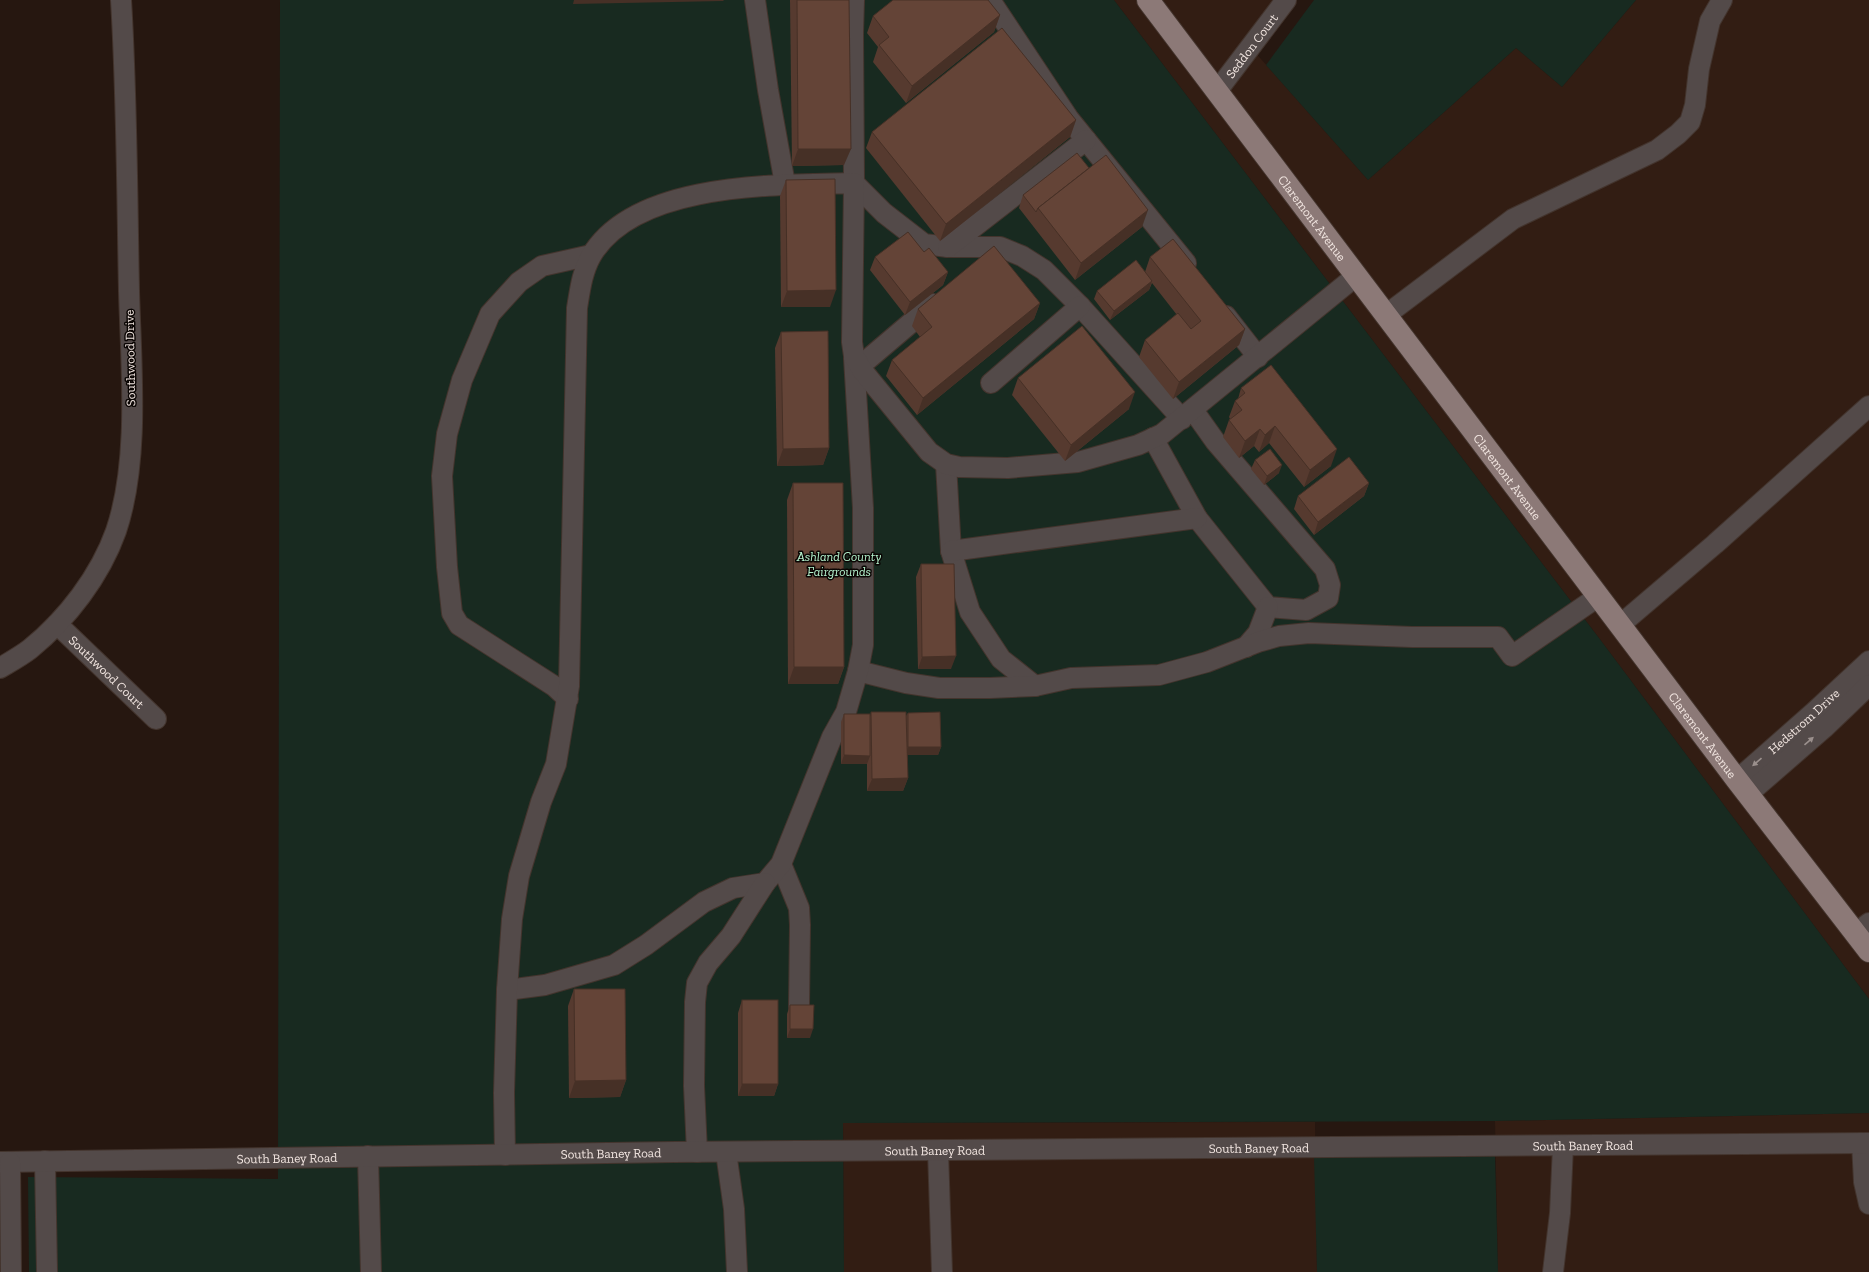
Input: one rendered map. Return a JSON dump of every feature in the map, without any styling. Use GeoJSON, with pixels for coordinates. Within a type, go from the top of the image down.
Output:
{"type":"FeatureCollection","features":[{"type":"Feature","properties":{"kind":"main road","name":"Claremont Avenue"},"geometry":{"type":"LineString","coordinates":[[1148,0],[1742,787],[1862,929],[1869,951]]}},
{"type":"Feature","properties":{"kind":"street","name":"Southwood Drive"},"geometry":{"type":"LineString","coordinates":[[0,668],[30,649],[57,624],[84,591],[97,571],[115,532],[128,486],[131,396],[121,0]]}},
{"type":"Feature","properties":{"kind":"street"},"geometry":{"type":"LineString","coordinates":[[755,0],[768,90],[785,184]]}},
{"type":"Feature","properties":{"kind":"street"},"geometry":{"type":"LineString","coordinates":[[697,1152],[694,1079],[695,1002],[697,983],[708,963],[731,936],[765,883],[780,864],[832,737],[846,712],[858,671],[863,645],[863,508],[857,361],[852,342],[854,0]]}},
{"type":"Feature","properties":{"kind":"street"},"geometry":{"type":"LineString","coordinates":[[990,0],[1002,31],[1069,119],[1196,276]]}},
{"type":"Feature","properties":{"kind":"street","name":"Seddon Court"},"geometry":{"type":"LineString","coordinates":[[1217,92],[1286,0]]}},
{"type":"Feature","properties":{"kind":"street"},"geometry":{"type":"LineString","coordinates":[[1386,315],[1513,219],[1657,150],[1678,134],[1690,122],[1695,105],[1699,70],[1710,20],[1722,0]]}},
{"type":"Feature","properties":{"kind":"street"},"geometry":{"type":"LineString","coordinates":[[853,149],[872,134]]}},
{"type":"Feature","properties":{"kind":"street"},"geometry":{"type":"LineString","coordinates":[[948,247],[1086,140]]}},
{"type":"Feature","properties":{"kind":"street"},"geometry":{"type":"LineString","coordinates":[[505,1155],[504,1093],[507,990],[512,919],[519,876],[541,802],[556,764],[568,699],[572,628],[577,308],[582,274],[591,255],[601,242],[620,223],[671,200],[711,192],[785,184],[854,183],[884,213],[924,244],[948,247],[1000,247],[1022,256],[1044,270],[1187,414],[1215,440],[1326,569],[1330,585],[1328,598],[1306,610]]}},
{"type":"Feature","properties":{"kind":"street"},"geometry":{"type":"LineString","coordinates":[[982,263],[1000,247]]}},
{"type":"Feature","properties":{"kind":"street"},"geometry":{"type":"LineString","coordinates":[[568,699],[554,686],[459,625],[452,613],[442,476],[447,434],[462,380],[490,314],[519,282],[542,266],[591,255]]}},
{"type":"Feature","properties":{"kind":"street"},"geometry":{"type":"LineString","coordinates":[[857,361],[929,452],[946,464],[974,469],[1042,466],[1078,462],[1138,445],[1162,434],[1356,276]]}},
{"type":"Feature","properties":{"kind":"street"},"geometry":{"type":"LineString","coordinates":[[857,361],[945,294]]}},
{"type":"Feature","properties":{"kind":"street"},"geometry":{"type":"LineString","coordinates":[[1215,301],[1258,357]]}},
{"type":"Feature","properties":{"kind":"street"},"geometry":{"type":"LineString","coordinates":[[991,384],[1080,306]]}},
{"type":"Feature","properties":{"kind":"street"},"geometry":{"type":"LineString","coordinates":[[1620,625],[1720,539],[1869,406]]}},
{"type":"Feature","properties":{"kind":"street"},"geometry":{"type":"LineString","coordinates":[[1153,438],[1197,518],[1268,607],[1306,610],[1342,634]]}},
{"type":"Feature","properties":{"kind":"street"},"geometry":{"type":"LineString","coordinates":[[946,464],[952,551],[970,612],[1001,659],[1035,686]]}},
{"type":"Feature","properties":{"kind":"street"},"geometry":{"type":"LineString","coordinates":[[952,551],[1197,518]]}},
{"type":"Feature","properties":{"kind":"street"},"geometry":{"type":"LineString","coordinates":[[858,671],[906,683],[939,688],[1035,686],[1071,678],[1159,675],[1207,662],[1279,636],[1309,632],[1498,637],[1512,656],[1599,596]]}},
{"type":"Feature","properties":{"kind":"street"},"geometry":{"type":"LineString","coordinates":[[1246,647],[1258,633],[1268,607]]}},
{"type":"Feature","properties":{"kind":"street","name":"Southwood Court"},"geometry":{"type":"LineString","coordinates":[[57,624],[156,719]]}},
{"type":"Feature","properties":{"kind":"street","name":"Hedstrom Drive"},"geometry":{"type":"LineString","coordinates":[[1742,787],[1813,713],[1869,660]]}},
{"type":"Feature","properties":{"kind":"street","name":"Hedstrom Drive"},"geometry":{"type":"LineString","coordinates":[[1742,787],[1824,728],[1869,685]]}},
{"type":"Feature","properties":{"kind":"street"},"geometry":{"type":"LineString","coordinates":[[780,864],[799,908],[799,1007]]}},
{"type":"Feature","properties":{"kind":"street"},"geometry":{"type":"LineString","coordinates":[[507,990],[545,985],[614,965],[646,945],[704,902],[733,888],[765,883]]}},
{"type":"Feature","properties":{"kind":"street"},"geometry":{"type":"LineString","coordinates":[[1866,1143],[1864,1182],[1869,1204]]}},
{"type":"Feature","properties":{"kind":"street","name":"South Baney Road"},"geometry":{"type":"LineString","coordinates":[[5,1162],[697,1152],[1866,1143]]}},
{"type":"Feature","properties":{"kind":"street"},"geometry":{"type":"LineString","coordinates":[[1553,1272],[1560,1213],[1563,1146]]}},
{"type":"Feature","properties":{"kind":"street"},"geometry":{"type":"LineString","coordinates":[[938,1151],[942,1272]]}},
{"type":"Feature","properties":{"kind":"street"},"geometry":{"type":"LineString","coordinates":[[726,1152],[734,1209],[737,1272]]}},
{"type":"Feature","properties":{"kind":"street"},"geometry":{"type":"LineString","coordinates":[[368,1156],[371,1272]]}},
{"type":"Feature","properties":{"kind":"street"},"geometry":{"type":"LineString","coordinates":[[46,1161],[47,1272]]}},
{"type":"Feature","properties":{"kind":"street"},"geometry":{"type":"LineString","coordinates":[[5,1162],[11,1272]]}},
{"type":"Feature","properties":{"kind":"shaded area"},"geometry":{"type":"Polygon","coordinates":[[[1114,0],[1277,0],[1246,42],[1368,180],[1516,48],[1562,87],[1636,0],[1869,0],[1869,999],[1602,642],[1114,0]]]}},
{"type":"Feature","properties":{"kind":"shaded area"},"geometry":{"type":"Polygon","coordinates":[[[1869,1113],[1869,1272],[1498,1272],[1495,1121],[1869,1113]]]}},
{"type":"Feature","properties":{"kind":"shaded area"},"geometry":{"type":"Polygon","coordinates":[[[1315,1122],[1317,1272],[844,1272],[843,1123],[1315,1122]]]}},
{"type":"Feature","properties":{"kind":"green space","name":"Ashland County Fairgrounds"},"geometry":{"type":"Polygon","coordinates":[[[280,0],[1114,0],[1602,642],[1869,999],[1869,1113],[1495,1121],[843,1123],[844,1272],[29,1272],[28,1177],[278,1179],[280,0]]]}},
{"type":"Feature","properties":{"kind":"green space"},"geometry":{"type":"Polygon","coordinates":[[[1314,0],[1636,0],[1562,87],[1516,48],[1368,180],[1266,65],[1314,0]]]}},
{"type":"Feature","properties":{"kind":"green space"},"geometry":{"type":"Polygon","coordinates":[[[1495,1155],[1498,1272],[1317,1272],[1314,1156],[1495,1155]]]}},
{"type":"Feature","properties":{"kind":"building"},"geometry":{"type":"Polygon","coordinates":[[[797,0],[849,0],[851,149],[798,149],[797,0]]]}},
{"type":"Feature","properties":{"kind":"building"},"geometry":{"type":"Polygon","coordinates":[[[893,0],[988,0],[1000,15],[912,86],[879,45],[889,37],[873,16],[893,0]]]}},
{"type":"Feature","properties":{"kind":"building"},"geometry":{"type":"Polygon","coordinates":[[[1002,28],[1076,120],[946,224],[872,132],[1002,28]]]}},
{"type":"Feature","properties":{"kind":"building"},"geometry":{"type":"Polygon","coordinates":[[[1077,153],[1089,168],[1038,208],[1036,212],[1023,195],[1077,153]]]}},
{"type":"Feature","properties":{"kind":"building"},"geometry":{"type":"Polygon","coordinates":[[[1106,155],[1148,210],[1081,263],[1038,208],[1106,155]]]}},
{"type":"Feature","properties":{"kind":"building"},"geometry":{"type":"Polygon","coordinates":[[[835,179],[836,290],[787,291],[786,180],[835,179]]]}},
{"type":"Feature","properties":{"kind":"building"},"geometry":{"type":"Polygon","coordinates":[[[908,232],[924,252],[929,248],[948,272],[910,302],[875,257],[908,232]]]}},
{"type":"Feature","properties":{"kind":"building"},"geometry":{"type":"Polygon","coordinates":[[[1173,239],[1245,329],[1179,382],[1145,340],[1178,313],[1191,329],[1201,321],[1150,257],[1173,239]]]}},
{"type":"Feature","properties":{"kind":"building"},"geometry":{"type":"Polygon","coordinates":[[[994,246],[1040,303],[923,398],[892,360],[932,327],[918,309],[994,246]]]}},
{"type":"Feature","properties":{"kind":"building"},"geometry":{"type":"Polygon","coordinates":[[[1136,260],[1152,281],[1114,311],[1097,291],[1136,260]]]}},
{"type":"Feature","properties":{"kind":"building"},"geometry":{"type":"Polygon","coordinates":[[[1082,326],[1135,392],[1071,445],[1018,378],[1082,326]]]}},
{"type":"Feature","properties":{"kind":"building"},"geometry":{"type":"Polygon","coordinates":[[[828,331],[829,448],[783,449],[781,332],[828,331]]]}},
{"type":"Feature","properties":{"kind":"building"},"geometry":{"type":"Polygon","coordinates":[[[1271,365],[1337,449],[1310,470],[1275,426],[1265,435],[1260,429],[1245,441],[1229,420],[1242,410],[1235,401],[1245,393],[1241,388],[1271,365]]]}},
{"type":"Feature","properties":{"kind":"building"},"geometry":{"type":"Polygon","coordinates":[[[1270,449],[1282,465],[1267,476],[1255,460],[1270,449]]]}},
{"type":"Feature","properties":{"kind":"building"},"geometry":{"type":"Polygon","coordinates":[[[1349,457],[1369,483],[1318,522],[1298,496],[1349,457]]]}},
{"type":"Feature","properties":{"kind":"building"},"geometry":{"type":"Polygon","coordinates":[[[793,483],[843,483],[844,667],[794,667],[793,483]]]}},
{"type":"Feature","properties":{"kind":"building"},"geometry":{"type":"Polygon","coordinates":[[[921,564],[954,564],[956,656],[922,657],[921,564]]]}},
{"type":"Feature","properties":{"kind":"building"},"geometry":{"type":"Polygon","coordinates":[[[871,712],[906,712],[908,778],[872,779],[871,712]]]}},
{"type":"Feature","properties":{"kind":"building"},"geometry":{"type":"Polygon","coordinates":[[[940,712],[941,747],[908,747],[908,713],[940,712]]]}},
{"type":"Feature","properties":{"kind":"building"},"geometry":{"type":"Polygon","coordinates":[[[844,714],[870,714],[870,756],[844,755],[844,714]]]}},
{"type":"Feature","properties":{"kind":"building"},"geometry":{"type":"Polygon","coordinates":[[[574,989],[625,989],[626,1080],[575,1081],[574,989]]]}},
{"type":"Feature","properties":{"kind":"building"},"geometry":{"type":"Polygon","coordinates":[[[742,1000],[778,1000],[778,1084],[742,1084],[742,1000]]]}},
{"type":"Feature","properties":{"kind":"building"},"geometry":{"type":"Polygon","coordinates":[[[790,1005],[814,1005],[813,1029],[790,1029],[790,1005]]]}}]}
